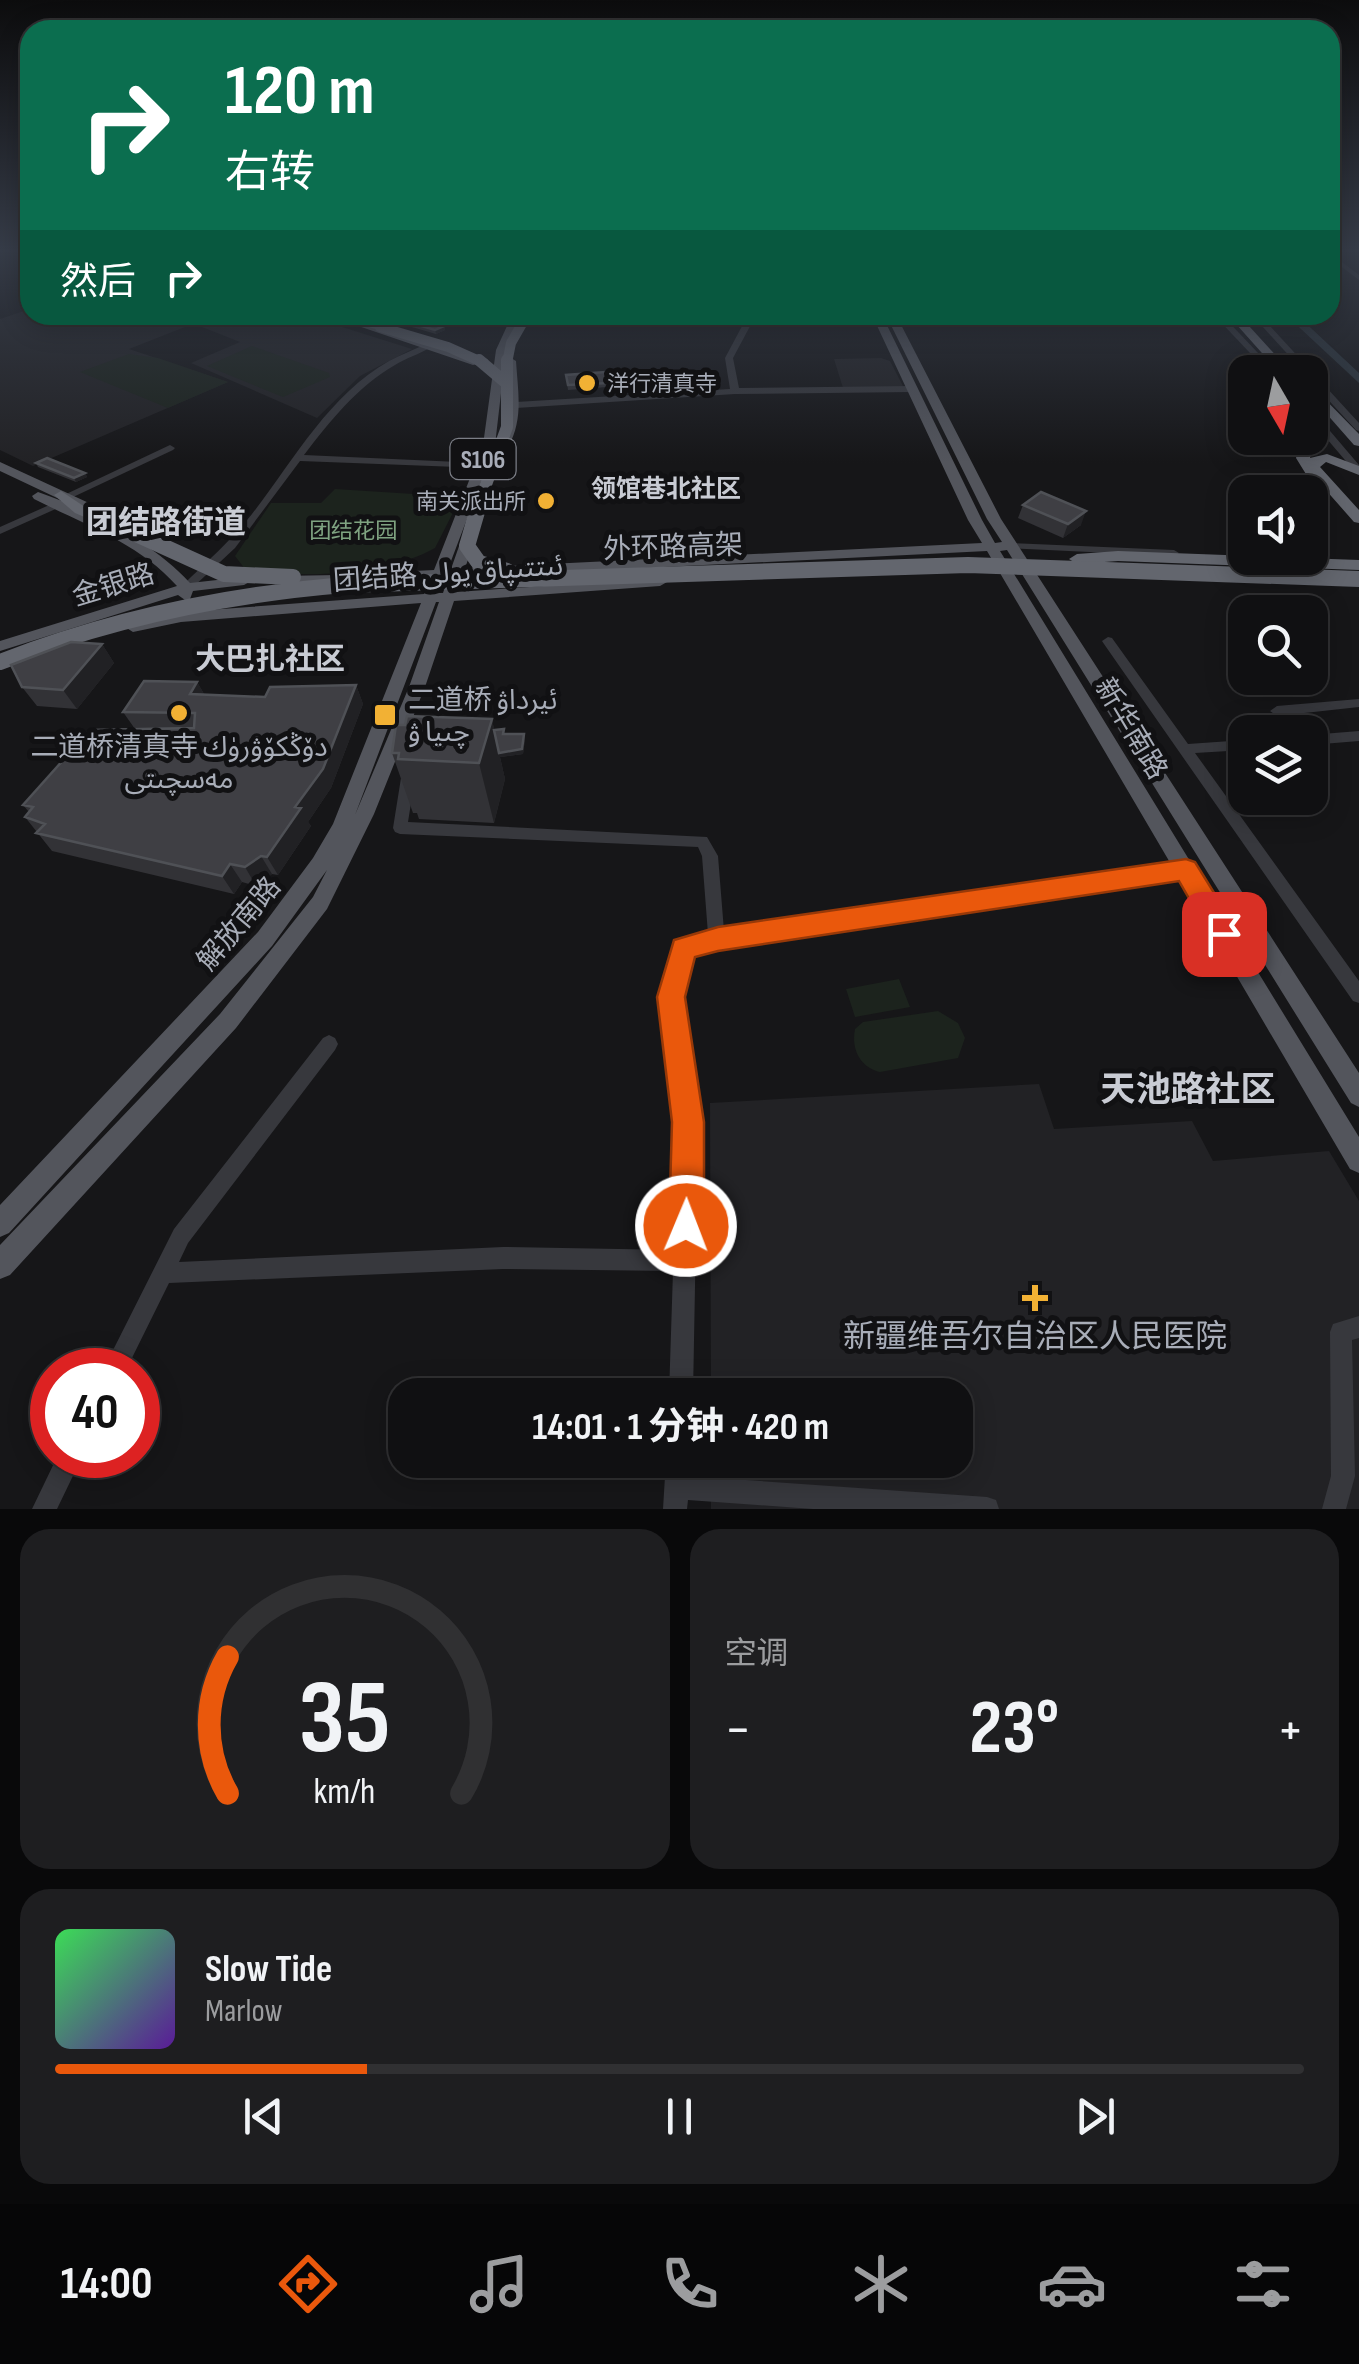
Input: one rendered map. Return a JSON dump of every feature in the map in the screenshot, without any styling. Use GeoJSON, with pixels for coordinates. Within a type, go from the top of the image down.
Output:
{"type":"FeatureCollection","features":[{"type":"Feature","properties":{"kind":"highway"},"geometry":{"type":"LineString","coordinates":[[372,325],[498,370],[510,408],[507,427],[465,548],[470,557],[494,570],[529,572]]}},
{"type":"Feature","properties":{"kind":"highway"},"geometry":{"type":"LineString","coordinates":[[1243,325],[1276,355]]}},
{"type":"Feature","properties":{"kind":"highway"},"geometry":{"type":"LineString","coordinates":[[1251,325],[1272,355]]}},
{"type":"Feature","properties":{"kind":"highway"},"geometry":{"type":"LineString","coordinates":[[1335,402],[1359,420]]}},
{"type":"Feature","properties":{"kind":"highway"},"geometry":{"type":"LineString","coordinates":[[1328,403],[1359,442]]}},
{"type":"Feature","properties":{"kind":"highway"},"geometry":{"type":"LineString","coordinates":[[1328,418],[1359,452]]}},
{"type":"Feature","properties":{"kind":"highway"},"geometry":{"type":"LineString","coordinates":[[1304,455],[1359,527]]}},
{"type":"Feature","properties":{"kind":"highway"},"geometry":{"type":"LineString","coordinates":[[1310,468],[1315,461],[1327,458],[1359,471]]}},
{"type":"Feature","properties":{"kind":"highway"},"geometry":{"type":"LineString","coordinates":[[1310,468],[1359,519]]}},
{"type":"Feature","properties":{"kind":"highway"},"geometry":{"type":"LineString","coordinates":[[61,499],[224,574],[345,578]]}},
{"type":"Feature","properties":{"kind":"highway","name":"外环路高架"},"geometry":{"type":"LineString","coordinates":[[0,650],[151,602],[229,588],[345,578],[964,558],[1076,558],[1358,577]]}},
{"type":"Feature","properties":{"kind":"highway","name":"外环路高架"},"geometry":{"type":"LineString","coordinates":[[0,662],[99,625],[214,597],[344,585],[948,565],[1358,577]]}},
{"type":"Feature","properties":{"kind":"highway"},"geometry":{"type":"LineString","coordinates":[[182,617],[209,607],[254,601],[488,588],[614,576]]}},
{"type":"Feature","properties":{"kind":"main road"},"geometry":{"type":"LineString","coordinates":[[350,325],[424,348]]}},
{"type":"Feature","properties":{"kind":"main road"},"geometry":{"type":"LineString","coordinates":[[362,325],[501,375]]}},
{"type":"Feature","properties":{"kind":"main road","name":"S106"},"geometry":{"type":"LineString","coordinates":[[440,600],[497,418],[501,375],[514,325]]}},
{"type":"Feature","properties":{"kind":"main road","name":"S106"},"geometry":{"type":"LineString","coordinates":[[501,375],[525,325]]}},
{"type":"Feature","properties":{"kind":"main road","name":"新华南路"},"geometry":{"type":"LineString","coordinates":[[882,325],[912,389],[1359,1095]]}},
{"type":"Feature","properties":{"kind":"main road","name":"新华南路"},"geometry":{"type":"LineString","coordinates":[[895,325],[990,546],[1359,1160]]}},
{"type":"Feature","properties":{"kind":"main road","name":"S106"},"geometry":{"type":"LineString","coordinates":[[448,572],[513,427],[516,405],[501,375]]}},
{"type":"Feature","properties":{"kind":"main road","name":"团结路 ئىتتىپاق يولى"},"geometry":{"type":"LineString","coordinates":[[0,466],[152,555],[174,572],[186,588]]}},
{"type":"Feature","properties":{"kind":"main road","name":"团结路 ئىتتىپاق يولى"},"geometry":{"type":"LineString","coordinates":[[0,476],[244,581],[1011,546]]}},
{"type":"Feature","properties":{"kind":"main road","name":"团结路 ئىتتىپاق يولى"},"geometry":{"type":"LineString","coordinates":[[182,617],[710,578],[1026,569]]}},
{"type":"Feature","properties":{"kind":"main road","name":"金银路"},"geometry":{"type":"LineString","coordinates":[[0,650],[186,588],[244,581]]}},
{"type":"Feature","properties":{"kind":"main road"},"geometry":{"type":"LineString","coordinates":[[182,617],[186,588]]}},
{"type":"Feature","properties":{"kind":"main road"},"geometry":{"type":"LineString","coordinates":[[0,1264],[228,1021],[320,903],[365,814],[440,600]]}},
{"type":"Feature","properties":{"kind":"main road","name":"解放南路"},"geometry":{"type":"LineString","coordinates":[[0,1224],[264,939],[312,876],[342,824],[440,600]]}},
{"type":"Feature","properties":{"kind":"main road","name":"金银路"},"geometry":{"type":"LineString","coordinates":[[0,671],[99,635],[182,617]]}},
{"type":"Feature","properties":{"kind":"street"},"geometry":{"type":"LineString","coordinates":[[735,391],[730,358],[747,325]]}},
{"type":"Feature","properties":{"kind":"street"},"geometry":{"type":"LineString","coordinates":[[1229,325],[1261,355]]}},
{"type":"Feature","properties":{"kind":"street"},"geometry":{"type":"LineString","coordinates":[[1264,325],[1289,355]]}},
{"type":"Feature","properties":{"kind":"street"},"geometry":{"type":"LineString","coordinates":[[186,588],[231,546],[345,396],[378,368],[424,348]]}},
{"type":"Feature","properties":{"kind":"street"},"geometry":{"type":"LineString","coordinates":[[516,405],[735,391],[912,389]]}},
{"type":"Feature","properties":{"kind":"street"},"geometry":{"type":"LineString","coordinates":[[1328,396],[1359,428]]}},
{"type":"Feature","properties":{"kind":"street"},"geometry":{"type":"LineString","coordinates":[[1328,436],[1359,471]]}},
{"type":"Feature","properties":{"kind":"street"},"geometry":{"type":"LineString","coordinates":[[0,531],[170,448]]}},
{"type":"Feature","properties":{"kind":"street"},"geometry":{"type":"LineString","coordinates":[[298,458],[481,466]]}},
{"type":"Feature","properties":{"kind":"street"},"geometry":{"type":"LineString","coordinates":[[1011,546],[1228,555]]}},
{"type":"Feature","properties":{"kind":"street"},"geometry":{"type":"LineString","coordinates":[[1026,569],[1358,577]]}},
{"type":"Feature","properties":{"kind":"street"},"geometry":{"type":"LineString","coordinates":[[1328,571],[1358,577]]}},
{"type":"Feature","properties":{"kind":"street"},"geometry":{"type":"LineString","coordinates":[[1108,641],[1359,994]]}},
{"type":"Feature","properties":{"kind":"street"},"geometry":{"type":"LineString","coordinates":[[1277,711],[1359,703]]}},
{"type":"Feature","properties":{"kind":"street"},"geometry":{"type":"LineString","coordinates":[[1328,739],[1359,736]]}},
{"type":"Feature","properties":{"kind":"street"},"geometry":{"type":"LineString","coordinates":[[1185,750],[1228,746]]}},
{"type":"Feature","properties":{"kind":"street"},"geometry":{"type":"LineString","coordinates":[[408,772],[400,828],[702,841],[710,856],[718,939]]}},
{"type":"Feature","properties":{"kind":"street"},"geometry":{"type":"LineString","coordinates":[[682,1378],[688,1122],[671,997],[684,949],[718,939],[1186,869]]}},
{"type":"Feature","properties":{"kind":"street"},"geometry":{"type":"LineString","coordinates":[[125,1348],[181,1236],[329,1044]]}},
{"type":"Feature","properties":{"kind":"street"},"geometry":{"type":"LineString","coordinates":[[162,1274],[504,1258],[686,1261]]}},
{"type":"Feature","properties":{"kind":"street"},"geometry":{"type":"LineString","coordinates":[[1334,1509],[1342,1476],[1341,1332],[1359,1328]]}},
{"type":"Feature","properties":{"kind":"street"},"geometry":{"type":"LineString","coordinates":[[44,1509],[60,1478]]}},
{"type":"Feature","properties":{"kind":"street"},"geometry":{"type":"LineString","coordinates":[[676,1498],[988,1509]]}},
{"type":"Feature","properties":{"kind":"shaded area"},"geometry":{"type":"Polygon","coordinates":[[[0,322],[190,325],[129,349],[228,382],[33,466],[0,450],[0,322]]]}},
{"type":"Feature","properties":{"kind":"shaded area"},"geometry":{"type":"Polygon","coordinates":[[[336,325],[412,349],[360,376],[317,418],[191,363],[240,342],[202,327],[336,325]]]}},
{"type":"Feature","properties":{"kind":"shaded area"},"geometry":{"type":"Polygon","coordinates":[[[834,359],[890,361],[904,388],[843,388],[834,359]]]}},
{"type":"Feature","properties":{"kind":"shaded area","name":"新疆维吾尔自治区人民医院"},"geometry":{"type":"Polygon","coordinates":[[[1039,1084],[1054,1129],[1192,1121],[1213,1161],[1329,1151],[1359,1201],[1359,1509],[711,1509],[711,1478],[973,1478],[973,1378],[711,1378],[710,1103],[1039,1084]]]}},
{"type":"Feature","properties":{"kind":"green space"},"geometry":{"type":"Polygon","coordinates":[[[252,346],[329,373],[330,377],[283,397],[207,366],[252,346]]]}},
{"type":"Feature","properties":{"kind":"green space"},"geometry":{"type":"Polygon","coordinates":[[[129,354],[158,358],[228,382],[168,408],[80,372],[129,354]]]}},
{"type":"Feature","properties":{"kind":"green space","name":"团结花园"},"geometry":{"type":"Polygon","coordinates":[[[335,489],[461,497],[435,548],[415,557],[342,573],[291,574],[245,569],[235,556],[271,503],[321,503],[335,489]]]}},
{"type":"Feature","properties":{"kind":"green space"},"geometry":{"type":"Polygon","coordinates":[[[899,979],[910,1007],[855,1017],[846,989],[899,979]]]}},
{"type":"Feature","properties":{"kind":"green space"},"geometry":{"type":"Polygon","coordinates":[[[938,1011],[958,1023],[965,1038],[958,1058],[880,1072],[858,1056],[855,1029],[863,1022],[938,1011]]]}},
{"type":"Feature","properties":{"kind":"building"},"geometry":{"type":"Polygon","coordinates":[[[418,325],[444,326],[435,330],[418,325]]]}},
{"type":"Feature","properties":{"kind":"building"},"geometry":{"type":"Polygon","coordinates":[[[605,372],[607,383],[568,385],[566,375],[605,372]]]}},
{"type":"Feature","properties":{"kind":"building"},"geometry":{"type":"Polygon","coordinates":[[[47,458],[85,473],[74,478],[36,463],[47,458]]]}},
{"type":"Feature","properties":{"kind":"building"},"geometry":{"type":"Polygon","coordinates":[[[1041,492],[1086,511],[1068,524],[1023,505],[1041,492]]]}},
{"type":"Feature","properties":{"kind":"building"},"geometry":{"type":"Polygon","coordinates":[[[71,642],[102,644],[63,690],[22,687],[11,665],[71,642]]]}},
{"type":"Feature","properties":{"kind":"building"},"geometry":{"type":"Polygon","coordinates":[[[144,681],[197,682],[190,694],[265,697],[270,687],[356,685],[323,769],[295,807],[301,808],[267,857],[261,856],[245,867],[230,864],[222,876],[36,833],[45,824],[25,817],[33,807],[23,805],[90,730],[194,728],[195,713],[123,712],[144,681]]]}},
{"type":"Feature","properties":{"kind":"building"},"geometry":{"type":"Polygon","coordinates":[[[407,716],[492,719],[479,763],[398,759],[399,753],[392,753],[396,725],[405,725],[407,716]]]}},
{"type":"Feature","properties":{"kind":"building"},"geometry":{"type":"Polygon","coordinates":[[[504,729],[503,734],[524,734],[522,749],[499,753],[494,730],[504,729]]]}},
{"type":"Feature","properties":{"kind":"waterway"},"geometry":{"type":"LineString","coordinates":[[1302,325],[1359,379]]}},
{"type":"Feature","properties":{"kind":"place","name":"洋行清真寺"},"geometry":{"type":"Point","coordinates":[587,383]}},
{"type":"Feature","properties":{"kind":"place","name":"南关派出所"},"geometry":{"type":"Point","coordinates":[546,501]}},
{"type":"Feature","properties":{"kind":"place","name":"二道桥清真寺 دۆڭكۆۋرۈك مەسچىتى"},"geometry":{"type":"Point","coordinates":[179,713]}},
{"type":"Feature","properties":{"kind":"place","name":"二道桥 ئيرداۋ چىيا ۋ"},"geometry":{"type":"Point","coordinates":[385,715]}},
{"type":"Feature","properties":{"kind":"place","name":"新疆维吾尔自治区人民医院"},"geometry":{"type":"Point","coordinates":[1035,1298]}},
{"type":"Feature","properties":{"kind":"district","name":"领馆巷北社区"},"geometry":{"type":"Point","coordinates":[666,488]}},
{"type":"Feature","properties":{"kind":"district","name":"团结路街道"},"geometry":{"type":"Point","coordinates":[166,522]}},
{"type":"Feature","properties":{"kind":"district","name":"大巴扎社区"},"geometry":{"type":"Point","coordinates":[270,659]}},
{"type":"Feature","properties":{"kind":"district","name":"天池路社区"},"geometry":{"type":"Point","coordinates":[1188,1089]}},
{"type":"Feature","properties":{"kind":"route"},"geometry":{"type":"LineString","coordinates":[[686,1226],[688,1122],[671,997],[684,949],[718,939],[1186,869],[1224,934]]}}]}
